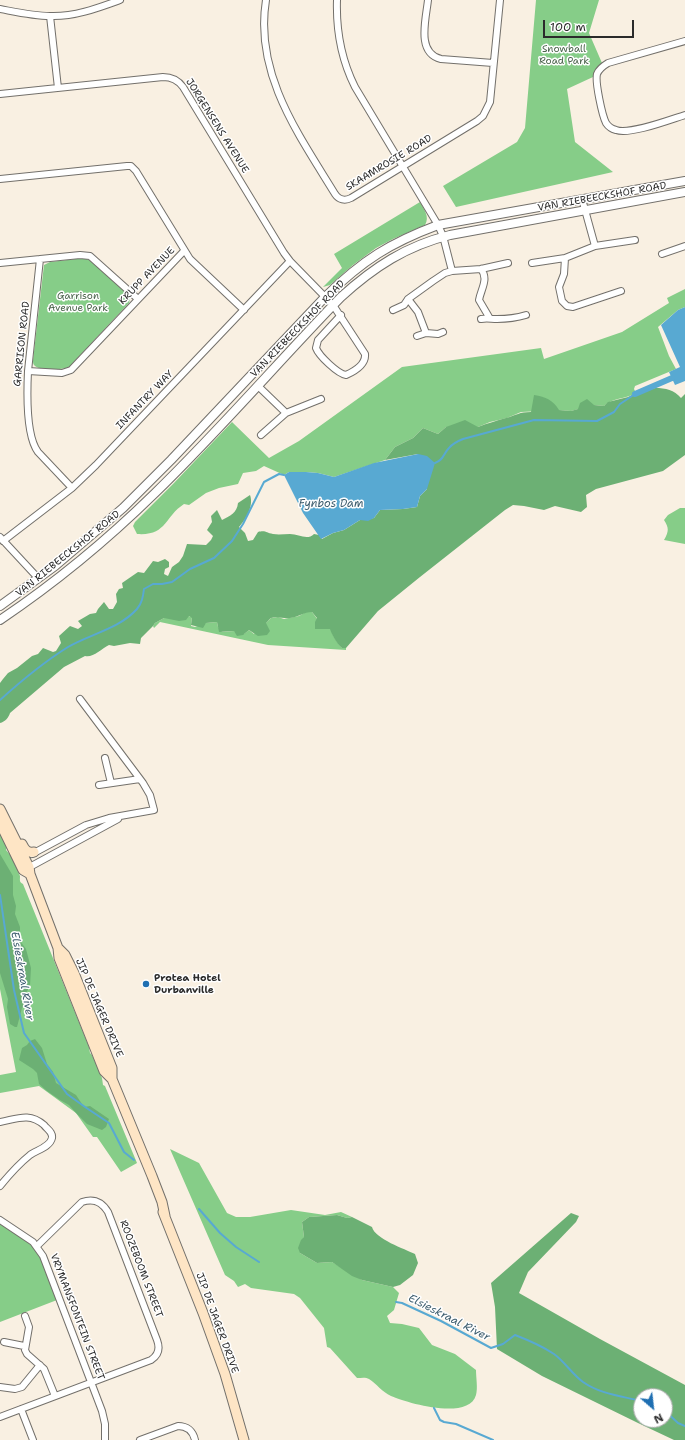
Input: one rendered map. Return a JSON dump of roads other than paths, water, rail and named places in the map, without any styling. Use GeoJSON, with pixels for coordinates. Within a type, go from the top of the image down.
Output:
{"type":"FeatureCollection","features":[{"type":"Feature","properties":{"kind":"main road"},"geometry":{"type":"LineString","coordinates":[[0,802],[26,850],[30,853],[34,852]]}},
{"type":"Feature","properties":{"kind":"main road","name":"JIP DE JAGER DRIVE"},"geometry":{"type":"LineString","coordinates":[[0,809],[21,859]]}},
{"type":"Feature","properties":{"kind":"main road","name":"JIP DE JAGER DRIVE"},"geometry":{"type":"LineString","coordinates":[[0,823],[27,870],[58,948],[65,955],[74,973],[112,1068],[112,1079],[143,1155],[148,1178],[204,1313],[244,1440]]}},
{"type":"Feature","properties":{"kind":"street"},"geometry":{"type":"LineString","coordinates":[[0,9],[32,15],[69,15],[87,11],[120,0]]}},
{"type":"Feature","properties":{"kind":"street","name":"SKAAMROSIE ROAD"},"geometry":{"type":"LineString","coordinates":[[266,0],[264,22],[266,49],[272,75],[278,92],[290,121],[337,197],[345,200],[351,198],[403,167],[483,116],[490,102],[500,0]]}},
{"type":"Feature","properties":{"kind":"street"},"geometry":{"type":"LineString","coordinates":[[337,0],[337,30],[346,66],[355,87],[438,225],[443,236],[452,271]]}},
{"type":"Feature","properties":{"kind":"street"},"geometry":{"type":"LineString","coordinates":[[428,0],[424,37],[426,49],[430,54],[440,59],[493,63]]}},
{"type":"Feature","properties":{"kind":"street"},"geometry":{"type":"LineString","coordinates":[[50,16],[58,88]]}},
{"type":"Feature","properties":{"kind":"street"},"geometry":{"type":"LineString","coordinates":[[685,42],[608,64],[599,70],[597,80],[604,117],[609,127],[615,130],[621,131],[637,129],[685,115]]}},
{"type":"Feature","properties":{"kind":"street","name":"JORGENSENS AVENUE"},"geometry":{"type":"LineString","coordinates":[[0,94],[163,78],[171,78],[178,81],[184,88],[290,261],[333,304],[341,315],[365,356],[363,363],[346,375],[338,372],[319,354],[316,348],[318,340],[341,315]]}},
{"type":"Feature","properties":{"kind":"street"},"geometry":{"type":"LineString","coordinates":[[0,179],[131,166],[136,171],[190,259],[244,310]]}},
{"type":"Feature","properties":{"kind":"street","name":"VAN RIEBEECKSHOF ROAD"},"geometry":{"type":"LineString","coordinates":[[0,606],[38,578],[123,508],[171,460],[326,296],[350,273],[379,252],[402,239],[438,225],[685,180]]}},
{"type":"Feature","properties":{"kind":"street","name":"VAN RIEBEECKSHOF ROAD"},"geometry":{"type":"LineString","coordinates":[[0,620],[62,574],[124,522],[169,479],[258,386],[333,304],[355,284],[388,260],[412,247],[443,236],[685,192]]}},
{"type":"Feature","properties":{"kind":"street"},"geometry":{"type":"LineString","coordinates":[[582,199],[595,246]]}},
{"type":"Feature","properties":{"kind":"street"},"geometry":{"type":"LineString","coordinates":[[532,263],[565,258],[595,246],[635,240]]}},
{"type":"Feature","properties":{"kind":"street"},"geometry":{"type":"LineString","coordinates":[[662,254],[685,246]]}},
{"type":"Feature","properties":{"kind":"street","name":"KRUPP AVENUE"},"geometry":{"type":"LineString","coordinates":[[28,371],[62,373],[71,370],[184,251]]}},
{"type":"Feature","properties":{"kind":"street"},"geometry":{"type":"LineString","coordinates":[[0,263],[80,255],[90,256],[138,300]]}},
{"type":"Feature","properties":{"kind":"street"},"geometry":{"type":"LineString","coordinates":[[565,258],[564,274],[559,287],[562,301],[567,306],[573,307],[621,291]]}},
{"type":"Feature","properties":{"kind":"street","name":"GARRISON ROAD"},"geometry":{"type":"LineString","coordinates":[[40,259],[27,390],[31,436],[32,442],[38,452],[72,488]]}},
{"type":"Feature","properties":{"kind":"street","name":"INFANTRY WAY"},"geometry":{"type":"LineString","coordinates":[[2,539],[72,488],[135,426],[290,261]]}},
{"type":"Feature","properties":{"kind":"street"},"geometry":{"type":"LineString","coordinates":[[393,310],[404,305],[408,299],[439,277],[452,271],[481,269],[508,263]]}},
{"type":"Feature","properties":{"kind":"street"},"geometry":{"type":"LineString","coordinates":[[481,269],[485,273],[484,284],[479,300],[489,317]]}},
{"type":"Feature","properties":{"kind":"street"},"geometry":{"type":"LineString","coordinates":[[408,299],[418,312],[426,333]]}},
{"type":"Feature","properties":{"kind":"street"},"geometry":{"type":"LineString","coordinates":[[480,319],[489,317],[495,319],[506,319],[526,315]]}},
{"type":"Feature","properties":{"kind":"street"},"geometry":{"type":"LineString","coordinates":[[417,336],[426,333],[438,334],[443,332]]}},
{"type":"Feature","properties":{"kind":"street"},"geometry":{"type":"LineString","coordinates":[[258,386],[259,374],[263,363]]}},
{"type":"Feature","properties":{"kind":"street"},"geometry":{"type":"LineString","coordinates":[[240,387],[252,384],[258,386],[286,413]]}},
{"type":"Feature","properties":{"kind":"street"},"geometry":{"type":"LineString","coordinates":[[261,435],[286,413],[321,399]]}},
{"type":"Feature","properties":{"kind":"street"},"geometry":{"type":"LineString","coordinates":[[2,539],[38,578]]}},
{"type":"Feature","properties":{"kind":"street"},"geometry":{"type":"LineString","coordinates":[[21,859],[86,825],[103,819],[154,810],[150,795],[140,779],[80,699]]}},
{"type":"Feature","properties":{"kind":"street"},"geometry":{"type":"LineString","coordinates":[[105,758],[111,783]]}},
{"type":"Feature","properties":{"kind":"street"},"geometry":{"type":"LineString","coordinates":[[99,785],[140,779]]}},
{"type":"Feature","properties":{"kind":"street"},"geometry":{"type":"LineString","coordinates":[[27,870],[123,816]]}},
{"type":"Feature","properties":{"kind":"street"},"geometry":{"type":"LineString","coordinates":[[0,1122],[31,1117],[51,1132],[52,1136],[49,1142],[42,1149],[31,1154],[0,1185]]}},
{"type":"Feature","properties":{"kind":"street","name":"ROOZEBOOM STREET"},"geometry":{"type":"LineString","coordinates":[[37,1246],[82,1202],[88,1200],[96,1201],[102,1204],[108,1212],[159,1348],[157,1354],[151,1360],[92,1382]]}},
{"type":"Feature","properties":{"kind":"street","name":"VRYMANSFONTEIN STREET"},"geometry":{"type":"LineString","coordinates":[[0,1220],[25,1236],[37,1246],[43,1256],[104,1415],[105,1440]]}},
{"type":"Feature","properties":{"kind":"street"},"geometry":{"type":"LineString","coordinates":[[25,1316],[29,1327],[24,1346],[26,1353],[40,1365],[45,1372],[54,1396]]}},
{"type":"Feature","properties":{"kind":"street"},"geometry":{"type":"LineString","coordinates":[[4,1342],[24,1346]]}},
{"type":"Feature","properties":{"kind":"street"},"geometry":{"type":"LineString","coordinates":[[0,1387],[15,1389],[20,1388],[40,1365]]}},
{"type":"Feature","properties":{"kind":"street"},"geometry":{"type":"LineString","coordinates":[[0,1417],[92,1382]]}},
{"type":"Feature","properties":{"kind":"street"},"geometry":{"type":"LineString","coordinates":[[21,1409],[33,1440]]}},
{"type":"Feature","properties":{"kind":"street"},"geometry":{"type":"LineString","coordinates":[[140,1440],[178,1426],[185,1427],[190,1430],[195,1440]]}},
{"type":"Feature","properties":{"kind":"water"},"geometry":{"type":"Polygon","coordinates":[[[685,307],[685,381],[675,385],[669,372],[680,367],[661,325],[678,310],[685,307]]]}},
{"type":"Feature","properties":{"kind":"water","name":"Fynbos Dam"},"geometry":{"type":"Polygon","coordinates":[[[418,454],[427,456],[435,463],[427,489],[420,496],[417,507],[380,510],[374,518],[368,521],[360,520],[344,530],[333,533],[321,539],[303,513],[284,475],[289,472],[306,472],[334,477],[374,463],[418,454]]]}},
{"type":"Feature","properties":{"kind":"waterway"},"geometry":{"type":"LineString","coordinates":[[635,394],[672,378]]}},
{"type":"Feature","properties":{"kind":"waterway"},"geometry":{"type":"LineString","coordinates":[[435,463],[442,459],[452,445],[463,439],[534,420],[597,421],[614,412],[620,404],[635,394]]}},
{"type":"Feature","properties":{"kind":"waterway"},"geometry":{"type":"LineString","coordinates":[[0,700],[33,672],[68,647],[122,622],[130,616],[140,604],[144,589],[153,584],[172,582],[190,569],[214,558],[232,541],[243,524],[264,482],[279,474],[284,475]]}},
{"type":"Feature","properties":{"kind":"waterway","name":"Elsieskraal River"},"geometry":{"type":"LineString","coordinates":[[0,895],[14,990],[24,1033],[67,1094],[109,1123],[124,1152],[134,1160]]}},
{"type":"Feature","properties":{"kind":"waterway","name":"Elsieskraal River"},"geometry":{"type":"LineString","coordinates":[[199,1209],[220,1233],[236,1247],[259,1262]]}},
{"type":"Feature","properties":{"kind":"waterway","name":"Elsieskraal River"},"geometry":{"type":"LineString","coordinates":[[396,1302],[402,1303],[441,1321],[491,1348],[503,1344],[515,1335],[520,1337],[554,1354],[579,1379],[590,1386],[611,1394],[633,1399]]}},
{"type":"Feature","properties":{"kind":"waterway"},"geometry":{"type":"LineString","coordinates":[[434,1408],[440,1420],[456,1424],[493,1440]]}},
{"type":"Feature","properties":{"kind":"waterway","name":"Elsieskraal River"},"geometry":{"type":"LineString","coordinates":[[673,1418],[678,1423],[685,1426]]}},
{"type":"Feature","properties":{"kind":"place","name":"Protea Hotel Durbanville"},"geometry":{"type":"Point","coordinates":[146,984]}},
{"type":"Feature","properties":{"kind":"park label","name":"Snowball Road Park"},"geometry":{"type":"Point","coordinates":[564,54]}},
{"type":"Feature","properties":{"kind":"park label","name":"Garrison Avenue Park"},"geometry":{"type":"Point","coordinates":[78,302]}}]}
